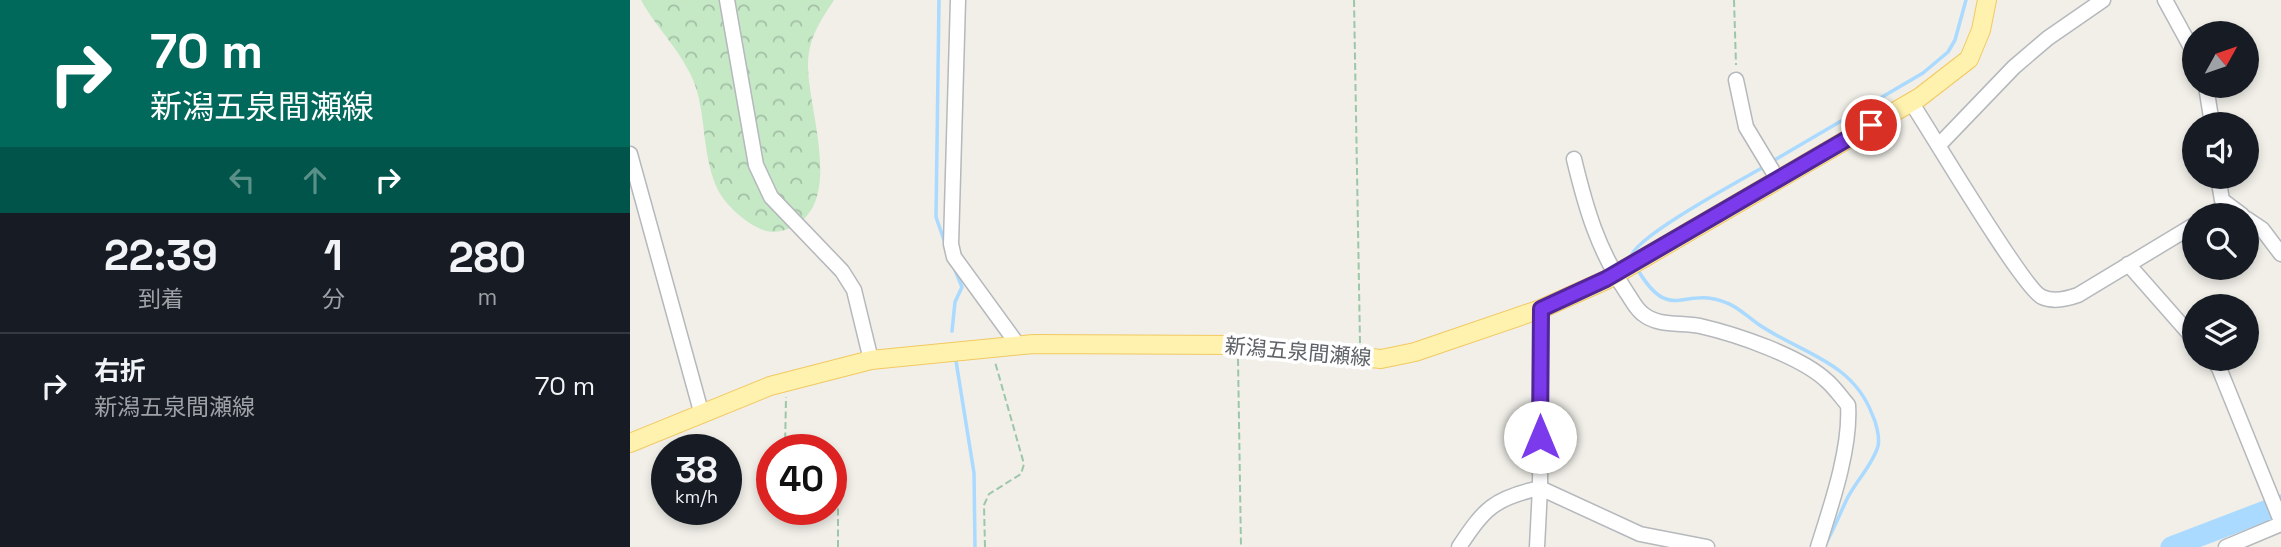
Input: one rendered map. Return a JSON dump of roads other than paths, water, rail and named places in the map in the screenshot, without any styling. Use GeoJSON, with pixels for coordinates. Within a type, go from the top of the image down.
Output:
{"type":"FeatureCollection","features":[{"type":"Feature","properties":{"kind":"main road","name":"新潟五泉間瀬線"},"geometry":{"type":"LineString","coordinates":[[630,443],[787,382],[871,360],[1018,345],[1238,345],[1381,359],[1415,352],[1541,309],[1615,274],[1911,102],[1969,59],[1981,30],[1987,0]]}},
{"type":"Feature","properties":{"kind":"street"},"geometry":{"type":"LineString","coordinates":[[727,0],[756,165],[771,197],[842,271],[854,290],[871,360]]}},
{"type":"Feature","properties":{"kind":"street"},"geometry":{"type":"LineString","coordinates":[[958,0],[951,244],[959,264],[1018,345]]}},
{"type":"Feature","properties":{"kind":"street"},"geometry":{"type":"LineString","coordinates":[[1939,145],[2039,45],[2103,0]]}},
{"type":"Feature","properties":{"kind":"street"},"geometry":{"type":"LineString","coordinates":[[2165,0],[2182,31]]}},
{"type":"Feature","properties":{"kind":"street"},"geometry":{"type":"LineString","coordinates":[[1736,80],[1746,127],[1778,180]]}},
{"type":"Feature","properties":{"kind":"street"},"geometry":{"type":"LineString","coordinates":[[1911,102],[2032,290],[2041,297],[2068,299],[2182,232]]}},
{"type":"Feature","properties":{"kind":"street"},"geometry":{"type":"LineString","coordinates":[[630,154],[702,415]]}},
{"type":"Feature","properties":{"kind":"street"},"geometry":{"type":"LineString","coordinates":[[1573,159],[1591,227],[1615,274],[1640,312],[1648,318],[1666,323],[1697,325],[1740,337],[1766,348],[1810,368],[1827,381],[1848,405],[1849,419],[1843,450],[1818,547]]}},
{"type":"Feature","properties":{"kind":"street"},"geometry":{"type":"LineString","coordinates":[[2259,226],[2275,236],[2281,254]]}},
{"type":"Feature","properties":{"kind":"street"},"geometry":{"type":"LineString","coordinates":[[2128,264],[2182,325]]}},
{"type":"Feature","properties":{"kind":"street"},"geometry":{"type":"LineString","coordinates":[[1537,547],[1541,309]]}},
{"type":"Feature","properties":{"kind":"street"},"geometry":{"type":"LineString","coordinates":[[2221,371],[2233,407],[2272,494],[2280,521],[2226,547]]}},
{"type":"Feature","properties":{"kind":"street"},"geometry":{"type":"LineString","coordinates":[[1459,547],[1477,518],[1499,500],[1540,488],[1640,534],[1707,547]]}},
{"type":"Feature","properties":{"kind":"waterway"},"geometry":{"type":"LineString","coordinates":[[939,0],[936,217],[945,243]]}},
{"type":"Feature","properties":{"kind":"waterway"},"geometry":{"type":"LineString","coordinates":[[1773,161],[1923,73],[1948,52],[1955,40],[1966,0]]}},
{"type":"Feature","properties":{"kind":"waterway"},"geometry":{"type":"LineString","coordinates":[[1631,257],[1650,236],[1669,223],[1767,165]]}},
{"type":"Feature","properties":{"kind":"waterway"},"geometry":{"type":"LineString","coordinates":[[1636,267],[1648,285],[1668,300],[1712,298],[1735,307],[1774,334],[1838,370],[1863,396],[1876,425],[1878,446],[1872,460],[1849,494],[1825,545]]}},
{"type":"Feature","properties":{"kind":"waterway"},"geometry":{"type":"LineString","coordinates":[[952,331],[955,302],[962,287],[955,270]]}},
{"type":"Feature","properties":{"kind":"waterway"},"geometry":{"type":"LineString","coordinates":[[956,361],[974,473],[975,547]]}},
{"type":"Feature","properties":{"kind":"waterway"},"geometry":{"type":"LineString","coordinates":[[2171,547],[2281,505]]}}]}
